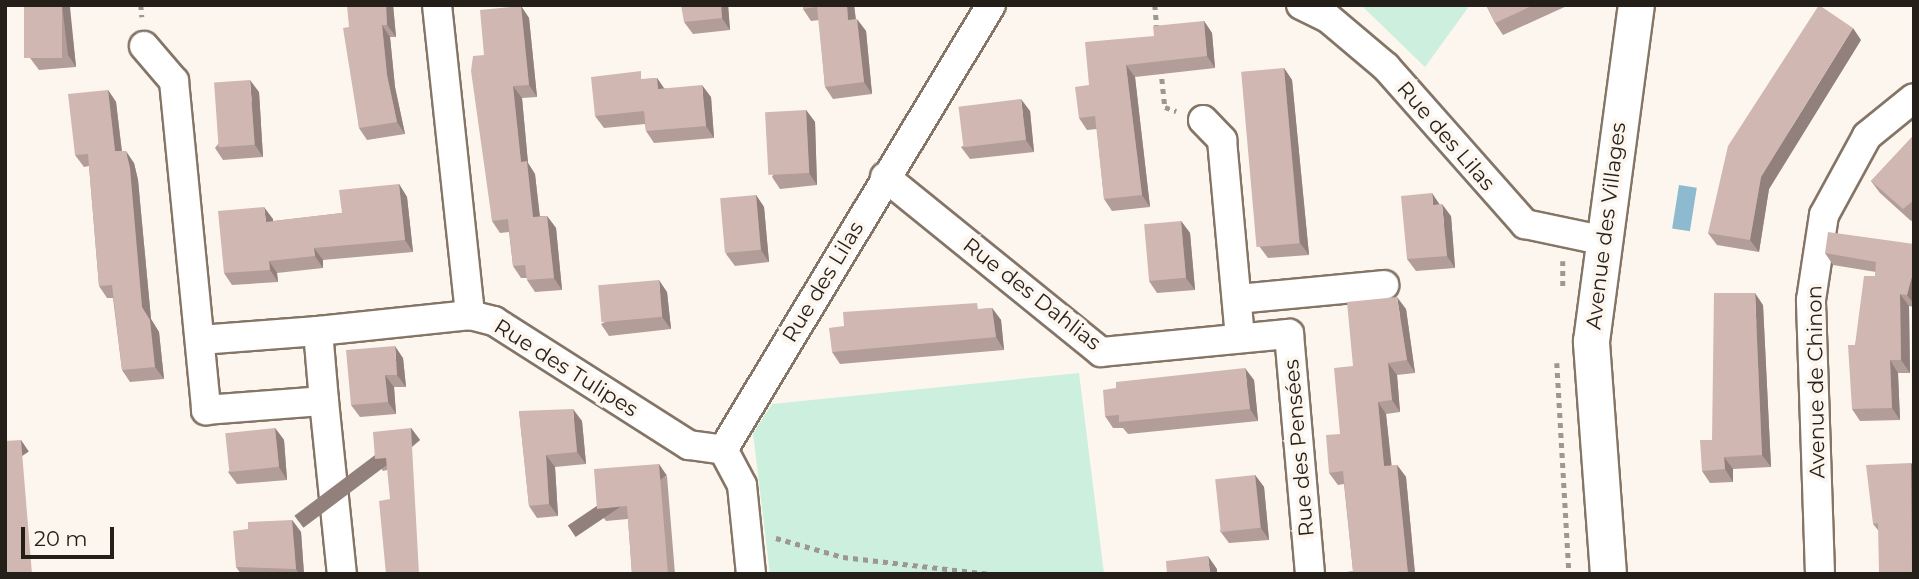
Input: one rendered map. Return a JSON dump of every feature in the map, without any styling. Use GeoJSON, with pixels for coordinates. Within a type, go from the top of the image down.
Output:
{"type":"FeatureCollection","features":[{"type":"Feature","properties":{"kind":"street"},"geometry":{"type":"LineString","coordinates":[[437,5],[470,315]]}},
{"type":"Feature","properties":{"kind":"street","name":"Rue des Lilas"},"geometry":{"type":"LineString","coordinates":[[723,450],[991,5]]}},
{"type":"Feature","properties":{"kind":"street","name":"Rue des Lilas"},"geometry":{"type":"LineString","coordinates":[[1301,5],[1328,18],[1386,66],[1525,224],[1601,240]]}},
{"type":"Feature","properties":{"kind":"street","name":"Avenue des Villages"},"geometry":{"type":"LineString","coordinates":[[1608,574],[1592,391],[1601,240],[1636,5]]}},
{"type":"Feature","properties":{"kind":"street"},"geometry":{"type":"LineString","coordinates":[[144,46],[174,81],[206,410],[324,401]]}},
{"type":"Feature","properties":{"kind":"street","name":"Avenue de Chinon"},"geometry":{"type":"LineString","coordinates":[[1820,574],[1811,300],[1824,215],[1867,136],[1914,98]]}},
{"type":"Feature","properties":{"kind":"street"},"geometry":{"type":"LineString","coordinates":[[1203,120],[1222,140],[1240,338]]}},
{"type":"Feature","properties":{"kind":"street","name":"Rue des Dahlias"},"geometry":{"type":"LineString","coordinates":[[885,177],[1101,352],[1240,338]]}},
{"type":"Feature","properties":{"kind":"street"},"geometry":{"type":"LineString","coordinates":[[1237,295],[1384,285]]}},
{"type":"Feature","properties":{"kind":"street","name":"Rue des Tulipes"},"geometry":{"type":"LineString","coordinates":[[200,340],[470,315],[494,321],[689,445],[723,450]]}},
{"type":"Feature","properties":{"kind":"street"},"geometry":{"type":"LineString","coordinates":[[318,331],[342,574]]}},
{"type":"Feature","properties":{"kind":"street","name":"Rue des Pensées"},"geometry":{"type":"LineString","coordinates":[[1240,338],[1289,334],[1310,574]]}},
{"type":"Feature","properties":{"kind":"street"},"geometry":{"type":"LineString","coordinates":[[723,450],[742,485],[751,574]]}},
{"type":"Feature","properties":{"kind":"path"},"geometry":{"type":"LineString","coordinates":[[1155,5],[1158,43]]}},
{"type":"Feature","properties":{"kind":"path"},"geometry":{"type":"LineString","coordinates":[[1160,56],[1165,107],[1203,120]]}},
{"type":"Feature","properties":{"kind":"path"},"geometry":{"type":"LineString","coordinates":[[1556,384],[1569,574]]}},
{"type":"Feature","properties":{"kind":"path"},"geometry":{"type":"LineString","coordinates":[[747,538],[780,538],[880,563],[990,574]]}},
{"type":"Feature","properties":{"kind":"green space"},"geometry":{"type":"Polygon","coordinates":[[[1361,5],[1470,5],[1425,67],[1361,5]]]}},
{"type":"Feature","properties":{"kind":"green space"},"geometry":{"type":"Polygon","coordinates":[[[1079,373],[1104,574],[770,574],[753,433],[772,404],[1079,373]]]}},
{"type":"Feature","properties":{"kind":"water"},"geometry":{"type":"Polygon","coordinates":[[[1679,185],[1697,188],[1690,231],[1672,228],[1679,185]]]}},
{"type":"Feature","properties":{"kind":"building"},"geometry":{"type":"Polygon","coordinates":[[[24,5],[62,5],[62,58],[24,58],[24,5]]]}},
{"type":"Feature","properties":{"kind":"building"},"geometry":{"type":"Polygon","coordinates":[[[347,5],[386,5],[387,25],[382,25],[387,75],[397,122],[359,128],[343,28],[349,27],[347,5]]]}},
{"type":"Feature","properties":{"kind":"building"},"geometry":{"type":"Polygon","coordinates":[[[681,5],[721,5],[722,18],[684,22],[681,5]]]}},
{"type":"Feature","properties":{"kind":"building"},"geometry":{"type":"Polygon","coordinates":[[[803,5],[847,5],[848,20],[857,19],[864,82],[825,87],[817,7],[803,9],[803,5]]]}},
{"type":"Feature","properties":{"kind":"building"},"geometry":{"type":"Polygon","coordinates":[[[1486,5],[1534,5],[1495,23],[1486,5]]]}},
{"type":"Feature","properties":{"kind":"building"},"geometry":{"type":"Polygon","coordinates":[[[1819,5],[1853,28],[1761,177],[1750,240],[1708,233],[1728,146],[1819,5]]]}},
{"type":"Feature","properties":{"kind":"building"},"geometry":{"type":"Polygon","coordinates":[[[521,6],[529,85],[513,86],[521,162],[527,161],[533,217],[547,216],[554,278],[527,280],[525,265],[513,266],[508,219],[492,221],[471,71],[473,56],[484,55],[480,10],[521,6]]]}},
{"type":"Feature","properties":{"kind":"building"},"geometry":{"type":"Polygon","coordinates":[[[1204,21],[1207,56],[1126,65],[1142,195],[1104,199],[1095,116],[1079,118],[1075,87],[1089,85],[1085,42],[1154,36],[1153,26],[1204,21]]]}},
{"type":"Feature","properties":{"kind":"building"},"geometry":{"type":"Polygon","coordinates":[[[1284,68],[1299,243],[1257,247],[1241,72],[1284,68]]]}},
{"type":"Feature","properties":{"kind":"building"},"geometry":{"type":"Polygon","coordinates":[[[641,71],[641,79],[657,78],[658,89],[702,85],[706,126],[646,131],[644,111],[595,116],[591,77],[641,71]]]}},
{"type":"Feature","properties":{"kind":"building"},"geometry":{"type":"Polygon","coordinates":[[[250,80],[255,145],[219,147],[214,83],[250,80]]]}},
{"type":"Feature","properties":{"kind":"building"},"geometry":{"type":"Polygon","coordinates":[[[108,90],[115,151],[126,151],[130,168],[142,307],[150,320],[155,367],[122,370],[112,285],[99,286],[88,154],[75,155],[68,94],[108,90]]]}},
{"type":"Feature","properties":{"kind":"building"},"geometry":{"type":"Polygon","coordinates":[[[1021,99],[1026,140],[963,147],[958,107],[1021,99]]]}},
{"type":"Feature","properties":{"kind":"building"},"geometry":{"type":"Polygon","coordinates":[[[806,110],[809,173],[768,175],[765,112],[806,110]]]}},
{"type":"Feature","properties":{"kind":"building"},"geometry":{"type":"Polygon","coordinates":[[[1914,135],[1914,200],[1903,209],[1871,181],[1914,135]]]}},
{"type":"Feature","properties":{"kind":"building"},"geometry":{"type":"Polygon","coordinates":[[[399,184],[405,240],[314,248],[315,256],[269,261],[270,270],[224,273],[218,211],[264,207],[266,222],[342,213],[339,190],[399,184]]]}},
{"type":"Feature","properties":{"kind":"building"},"geometry":{"type":"Polygon","coordinates":[[[1432,193],[1433,205],[1442,204],[1447,256],[1407,259],[1401,196],[1432,193]]]}},
{"type":"Feature","properties":{"kind":"building"},"geometry":{"type":"Polygon","coordinates":[[[756,195],[761,250],[725,253],[720,198],[756,195]]]}},
{"type":"Feature","properties":{"kind":"building"},"geometry":{"type":"Polygon","coordinates":[[[1181,221],[1186,278],[1149,281],[1144,224],[1181,221]]]}},
{"type":"Feature","properties":{"kind":"building"},"geometry":{"type":"Polygon","coordinates":[[[1828,232],[1914,244],[1914,269],[1907,295],[1900,294],[1901,360],[1890,360],[1892,408],[1852,409],[1848,345],[1855,345],[1864,276],[1875,276],[1876,262],[1825,253],[1828,232]]]}},
{"type":"Feature","properties":{"kind":"building"},"geometry":{"type":"Polygon","coordinates":[[[659,280],[662,317],[601,322],[598,285],[659,280]]]}},
{"type":"Feature","properties":{"kind":"building"},"geometry":{"type":"Polygon","coordinates":[[[1714,293],[1755,293],[1762,455],[1724,457],[1725,469],[1702,471],[1700,440],[1712,440],[1714,293]]]}},
{"type":"Feature","properties":{"kind":"building"},"geometry":{"type":"Polygon","coordinates":[[[1397,297],[1407,360],[1388,363],[1392,400],[1378,402],[1384,466],[1397,465],[1408,574],[1339,574],[1353,571],[1343,471],[1329,473],[1326,435],[1340,434],[1334,368],[1353,366],[1347,302],[1397,297]]]}},
{"type":"Feature","properties":{"kind":"building"},"geometry":{"type":"Polygon","coordinates":[[[977,303],[978,309],[992,308],[996,337],[832,352],[829,328],[844,326],[843,312],[977,303]]]}},
{"type":"Feature","properties":{"kind":"building"},"geometry":{"type":"Polygon","coordinates":[[[395,346],[397,375],[385,375],[388,402],[351,405],[346,350],[395,346]]]}},
{"type":"Feature","properties":{"kind":"building"},"geometry":{"type":"Polygon","coordinates":[[[1245,368],[1250,409],[1119,422],[1119,415],[1105,416],[1103,390],[1116,388],[1116,382],[1245,368]]]}},
{"type":"Feature","properties":{"kind":"building"},"geometry":{"type":"Polygon","coordinates":[[[573,409],[577,452],[546,455],[549,504],[529,506],[519,411],[573,409]]]}},
{"type":"Feature","properties":{"kind":"building"},"geometry":{"type":"Polygon","coordinates":[[[275,428],[279,467],[229,472],[225,433],[275,428]]]}},
{"type":"Feature","properties":{"kind":"building"},"geometry":{"type":"Polygon","coordinates":[[[411,428],[419,574],[386,574],[379,501],[390,499],[386,458],[375,459],[373,432],[411,428]]]}},
{"type":"Feature","properties":{"kind":"building"},"geometry":{"type":"Polygon","coordinates":[[[21,440],[32,574],[5,574],[5,441],[21,440]]]}},
{"type":"Feature","properties":{"kind":"building"},"geometry":{"type":"Polygon","coordinates":[[[1911,463],[1912,574],[1879,574],[1878,523],[1873,524],[1866,465],[1911,463]]]}},
{"type":"Feature","properties":{"kind":"building"},"geometry":{"type":"Polygon","coordinates":[[[659,464],[668,574],[632,574],[627,506],[597,509],[594,469],[659,464]]]}},
{"type":"Feature","properties":{"kind":"building"},"geometry":{"type":"Polygon","coordinates":[[[1255,475],[1261,528],[1221,532],[1215,479],[1255,475]]]}},
{"type":"Feature","properties":{"kind":"building"},"geometry":{"type":"Polygon","coordinates":[[[292,520],[296,569],[236,567],[233,531],[248,529],[248,522],[292,520]]]}},
{"type":"Feature","properties":{"kind":"building"},"geometry":{"type":"Polygon","coordinates":[[[1208,556],[1210,574],[1167,574],[1166,561],[1208,556]]]}}]}
